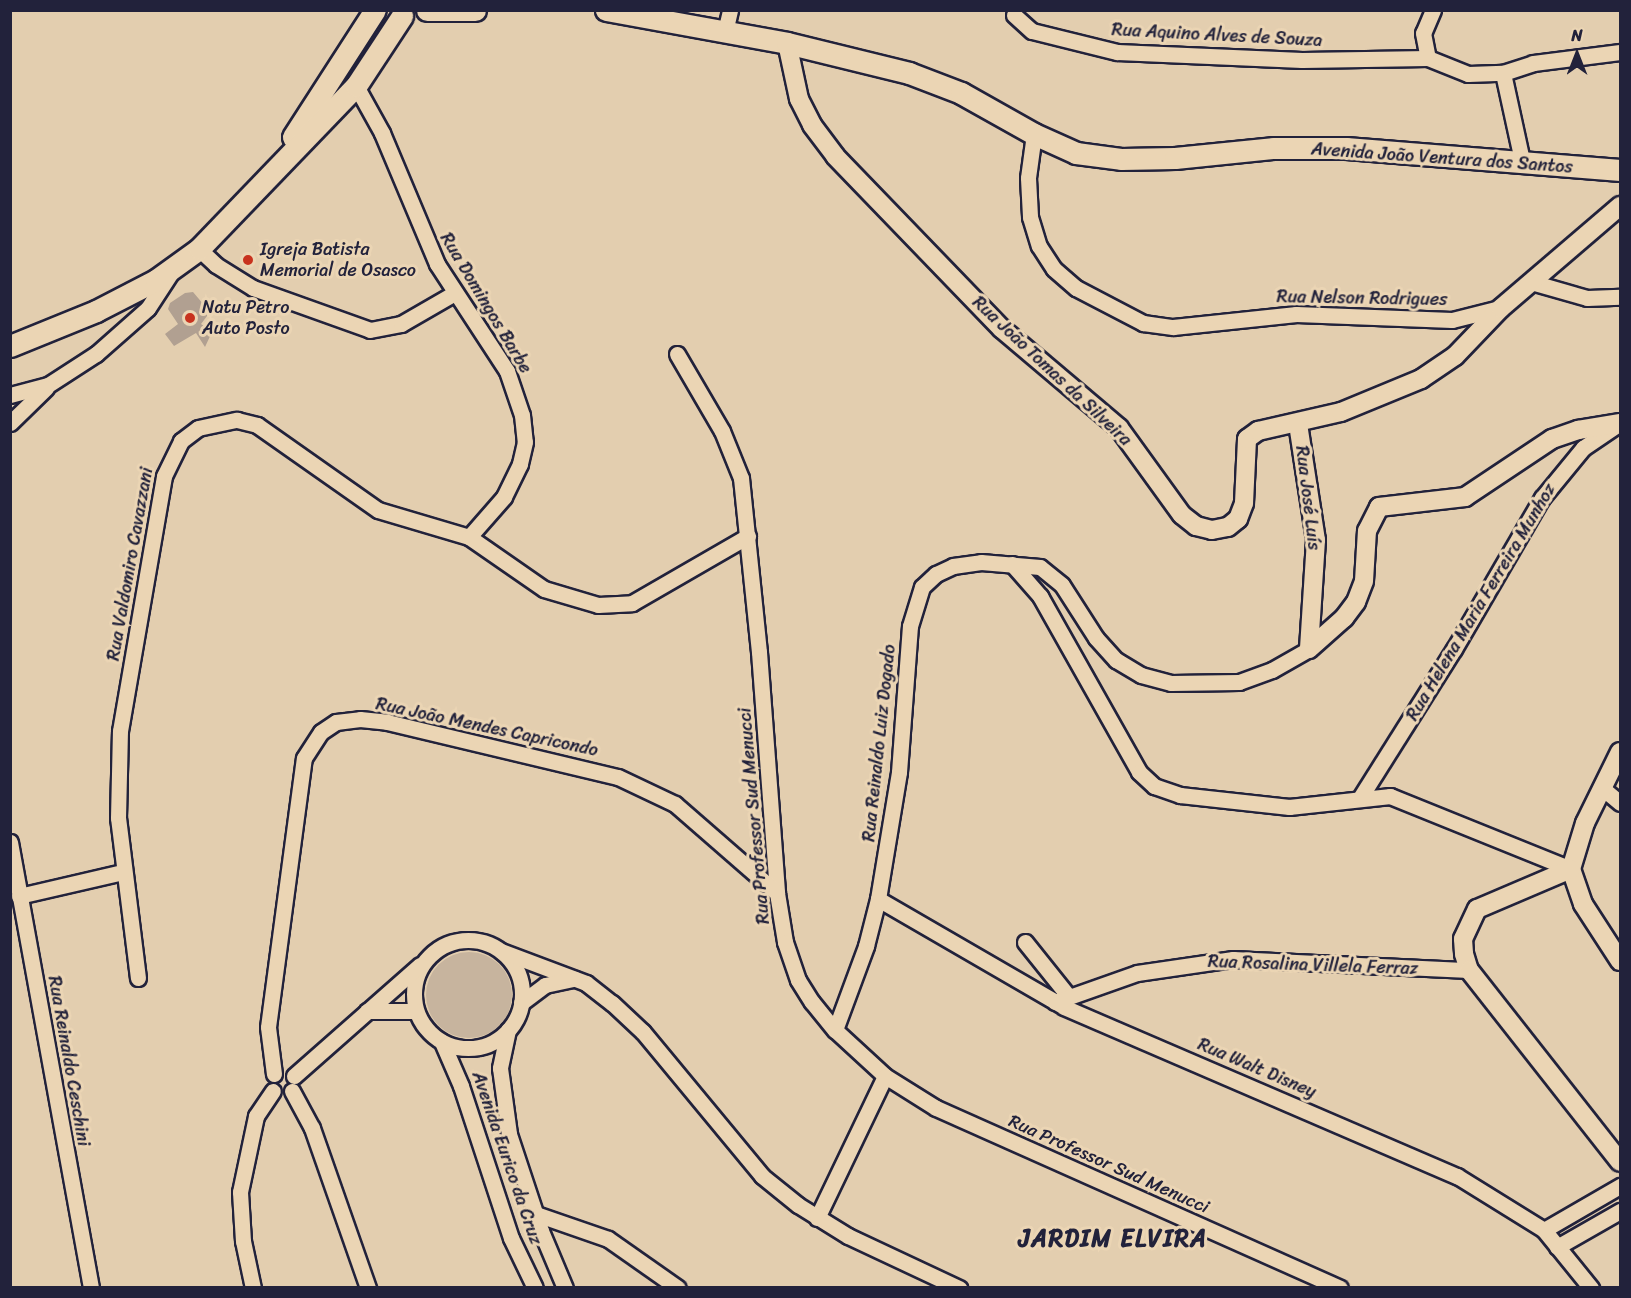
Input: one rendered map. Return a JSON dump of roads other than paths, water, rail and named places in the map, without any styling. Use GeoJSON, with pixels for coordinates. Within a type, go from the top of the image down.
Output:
{"type":"FeatureCollection","features":[{"type":"Feature","properties":{"kind":"main road"},"geometry":{"type":"LineString","coordinates":[[274,168],[375,10]]}},
{"type":"Feature","properties":{"kind":"main road"},"geometry":{"type":"LineString","coordinates":[[427,10],[475,10]]}},
{"type":"Feature","properties":{"kind":"main road","name":"Avenida João Ventura dos Santos"},"geometry":{"type":"LineString","coordinates":[[606,10],[787,43],[909,73],[961,93],[1034,134],[1077,153],[1120,159],[1175,158],[1274,148],[1346,148],[1523,165],[1620,170]]}},
{"type":"Feature","properties":{"kind":"main road"},"geometry":{"type":"LineString","coordinates":[[10,346],[96,311],[172,270],[199,249],[274,168],[356,86],[398,12]]}},
{"type":"Feature","properties":{"kind":"street"},"geometry":{"type":"LineString","coordinates":[[725,32],[730,10]]}},
{"type":"Feature","properties":{"kind":"street"},"geometry":{"type":"LineString","coordinates":[[1433,10],[1423,33],[1428,58],[1468,74],[1503,74],[1533,63],[1620,52]]}},
{"type":"Feature","properties":{"kind":"street","name":"Rua Aquino Alves de Souza"},"geometry":{"type":"LineString","coordinates":[[1014,15],[1032,31],[1117,52],[1302,60],[1428,58]]}},
{"type":"Feature","properties":{"kind":"street","name":"Rua João Tomas da Silveira"},"geometry":{"type":"LineString","coordinates":[[787,43],[799,99],[812,125],[835,156],[1002,329],[1119,428],[1182,515],[1196,526],[1228,527],[1238,519],[1244,503],[1247,439],[1258,431],[1298,424],[1383,397],[1421,379],[1455,356],[1501,308],[1620,206]]}},
{"type":"Feature","properties":{"kind":"street"},"geometry":{"type":"LineString","coordinates":[[1503,74],[1523,165]]}},
{"type":"Feature","properties":{"kind":"street","name":"Rua Domingos Barbe"},"geometry":{"type":"LineString","coordinates":[[356,86],[382,133],[425,238],[453,294],[507,371],[522,415],[525,442],[504,497],[469,537]]}},
{"type":"Feature","properties":{"kind":"street","name":"Rua Nelson Rodrigues"},"geometry":{"type":"LineString","coordinates":[[1034,134],[1028,178],[1030,217],[1039,246],[1054,269],[1077,288],[1143,322],[1173,327],[1296,314],[1452,320],[1501,308]]}},
{"type":"Feature","properties":{"kind":"street"},"geometry":{"type":"LineString","coordinates":[[199,249],[216,265],[253,288],[370,330],[401,324],[453,294]]}},
{"type":"Feature","properties":{"kind":"street"},"geometry":{"type":"LineString","coordinates":[[10,423],[48,386],[127,328],[159,295],[172,270]]}},
{"type":"Feature","properties":{"kind":"street"},"geometry":{"type":"LineString","coordinates":[[1531,282],[1587,298],[1620,297]]}},
{"type":"Feature","properties":{"kind":"street","name":"Rua Professor Sud Menucci"},"geometry":{"type":"LineString","coordinates":[[677,354],[722,431],[741,478],[748,536],[777,893],[785,942],[798,980],[835,1030],[885,1076],[936,1108],[1340,1287]]}},
{"type":"Feature","properties":{"kind":"street"},"geometry":{"type":"LineString","coordinates":[[10,394],[48,386]]}},
{"type":"Feature","properties":{"kind":"street","name":"Rua Valdomiro Cavazzani"},"geometry":{"type":"LineString","coordinates":[[138,978],[118,818],[120,730],[164,476],[181,441],[198,428],[218,421],[237,420],[257,425],[378,510],[469,537],[544,589],[568,598],[619,606],[650,594],[748,536]]}},
{"type":"Feature","properties":{"kind":"street"},"geometry":{"type":"LineString","coordinates":[[1012,564],[1040,567],[1050,574],[1116,660],[1151,678],[1171,683],[1239,681],[1272,670],[1309,649],[1344,618],[1356,602],[1365,572],[1367,531],[1378,507],[1465,497],[1552,440],[1578,430],[1620,423]]}},
{"type":"Feature","properties":{"kind":"street","name":"Rua Helena Maria Ferreira Munhoz"},"geometry":{"type":"LineString","coordinates":[[1360,798],[1547,490],[1583,448],[1620,423]]}},
{"type":"Feature","properties":{"kind":"street","name":"Rua José Luís"},"geometry":{"type":"LineString","coordinates":[[1298,424],[1316,540],[1309,649]]}},
{"type":"Feature","properties":{"kind":"street","name":"Rua Reinaldo Luiz Dogado"},"geometry":{"type":"LineString","coordinates":[[835,1030],[866,946],[878,899],[899,772],[910,626],[922,586],[953,566],[981,561],[1012,564]]}},
{"type":"Feature","properties":{"kind":"street"},"geometry":{"type":"LineString","coordinates":[[1012,564],[1040,596],[1133,763],[1154,786],[1180,795],[1289,807],[1323,806],[1378,794],[1405,799],[1571,869]]}},
{"type":"Feature","properties":{"kind":"street","name":"Rua João Mendes Capricondo"},"geometry":{"type":"LineString","coordinates":[[274,1074],[268,1027],[304,758],[321,732],[336,722],[360,719],[387,722],[618,777],[675,804],[777,893]]}},
{"type":"Feature","properties":{"kind":"street"},"geometry":{"type":"LineString","coordinates":[[1620,752],[1601,787],[1571,869],[1583,904],[1620,961]]}},
{"type":"Feature","properties":{"kind":"street"},"geometry":{"type":"LineString","coordinates":[[1601,787],[1620,803]]}},
{"type":"Feature","properties":{"kind":"street","name":"Rua Reinaldo Ceschini"},"geometry":{"type":"LineString","coordinates":[[10,842],[90,1287]]}},
{"type":"Feature","properties":{"kind":"street"},"geometry":{"type":"LineString","coordinates":[[1571,869],[1477,909],[1462,939],[1468,970],[1620,1162]]}},
{"type":"Feature","properties":{"kind":"street"},"geometry":{"type":"LineString","coordinates":[[19,896],[123,872]]}},
{"type":"Feature","properties":{"kind":"street","name":"Rua Walt Disney"},"geometry":{"type":"LineString","coordinates":[[878,899],[1062,1000],[1457,1176],[1544,1230]]}},
{"type":"Feature","properties":{"kind":"street"},"geometry":{"type":"LineString","coordinates":[[368,1287],[342,1222],[312,1128],[293,1083],[284,1070],[274,1074],[270,1083],[273,1091],[280,1095],[293,1083],[367,1011],[433,952],[460,940],[474,940],[578,979],[612,1003],[643,1032],[762,1176],[817,1218],[907,1266],[959,1287]]}},
{"type":"Feature","properties":{"kind":"street"},"geometry":{"type":"LineString","coordinates":[[1025,942],[1062,1000]]}},
{"type":"Feature","properties":{"kind":"street"},"geometry":{"type":"LineString","coordinates":[[423,963],[416,978],[416,1011],[431,1034],[442,1042],[477,1047],[508,1030],[521,1003],[521,984],[514,966],[501,951]]}},
{"type":"Feature","properties":{"kind":"street","name":"Rua Rosalina Villela Ferraz"},"geometry":{"type":"LineString","coordinates":[[1062,1000],[1137,973],[1233,959],[1468,970]]}},
{"type":"Feature","properties":{"kind":"street"},"geometry":{"type":"LineString","coordinates":[[521,1003],[545,985],[578,979]]}},
{"type":"Feature","properties":{"kind":"street"},"geometry":{"type":"LineString","coordinates":[[367,1011],[416,1011]]}},
{"type":"Feature","properties":{"kind":"street","name":"Avenida Eurico da Cruz"},"geometry":{"type":"LineString","coordinates":[[508,1030],[500,1068],[509,1134],[536,1214],[565,1287]]}},
{"type":"Feature","properties":{"kind":"street","name":"Avenida Eurico da Cruz"},"geometry":{"type":"LineString","coordinates":[[442,1042],[461,1086],[511,1238],[535,1287]]}},
{"type":"Feature","properties":{"kind":"street"},"geometry":{"type":"LineString","coordinates":[[817,1218],[885,1076]]}},
{"type":"Feature","properties":{"kind":"street"},"geometry":{"type":"LineString","coordinates":[[254,1287],[243,1241],[240,1192],[256,1116],[273,1091]]}},
{"type":"Feature","properties":{"kind":"street"},"geometry":{"type":"LineString","coordinates":[[1591,1287],[1544,1230],[1620,1186]]}},
{"type":"Feature","properties":{"kind":"street"},"geometry":{"type":"LineString","coordinates":[[1557,1247],[1620,1211]]}},
{"type":"Feature","properties":{"kind":"street"},"geometry":{"type":"LineString","coordinates":[[536,1214],[608,1239],[678,1287]]}},
{"type":"Feature","properties":{"kind":"place","name":"Igreja Batista Memorial de Osasco"},"geometry":{"type":"Point","coordinates":[248,260]}},
{"type":"Feature","properties":{"kind":"place","name":"Natu Petro Auto Posto"},"geometry":{"type":"Point","coordinates":[190,318]}},
{"type":"Feature","properties":{"kind":"district","name":"JARDIM ELVIRA"},"geometry":{"type":"Point","coordinates":[1113,1239]}}]}
